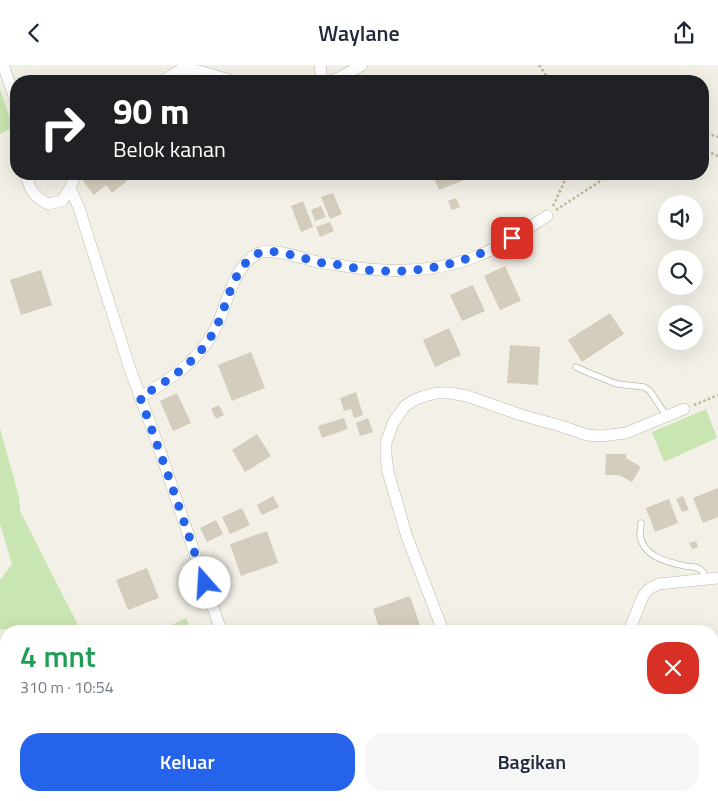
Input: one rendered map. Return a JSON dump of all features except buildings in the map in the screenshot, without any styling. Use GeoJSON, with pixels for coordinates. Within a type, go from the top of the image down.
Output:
{"type":"FeatureCollection","features":[{"type":"Feature","properties":{"kind":"street"},"geometry":{"type":"LineString","coordinates":[[3,65],[10,84]]}},
{"type":"Feature","properties":{"kind":"street"},"geometry":{"type":"LineString","coordinates":[[344,75],[362,65]]}},
{"type":"Feature","properties":{"kind":"street"},"geometry":{"type":"LineString","coordinates":[[172,75],[182,69],[212,75]]}},
{"type":"Feature","properties":{"kind":"street"},"geometry":{"type":"LineString","coordinates":[[28,180],[35,195],[48,204],[62,201],[73,180]]}},
{"type":"Feature","properties":{"kind":"street"},"geometry":{"type":"LineString","coordinates":[[70,188],[79,208],[130,369],[172,485],[219,625]]}},
{"type":"Feature","properties":{"kind":"street"},"geometry":{"type":"LineString","coordinates":[[140,397],[164,383],[182,369],[201,349],[213,333],[238,274],[248,261],[261,252],[269,251],[320,263],[366,270],[408,271],[438,267],[476,257],[547,216]]}},
{"type":"Feature","properties":{"kind":"street"},"geometry":{"type":"LineString","coordinates":[[441,625],[407,537],[388,472],[386,443],[393,423],[405,406],[425,396],[437,393],[450,393],[467,396],[587,435],[601,436],[626,433],[684,409]]}},
{"type":"Feature","properties":{"kind":"street"},"geometry":{"type":"LineString","coordinates":[[631,625],[643,597],[650,588],[659,584],[718,578]]}},
{"type":"Feature","properties":{"kind":"lane"},"geometry":{"type":"LineString","coordinates":[[576,367],[617,384],[644,387],[650,391],[667,417]]}},
{"type":"Feature","properties":{"kind":"lane"},"geometry":{"type":"LineString","coordinates":[[641,523],[640,534],[643,545],[650,553],[660,559],[697,567],[703,572],[704,580]]}},
{"type":"Feature","properties":{"kind":"path"},"geometry":{"type":"LineString","coordinates":[[547,216],[565,180]]}},
{"type":"Feature","properties":{"kind":"path"},"geometry":{"type":"LineString","coordinates":[[547,216],[602,180]]}},
{"type":"Feature","properties":{"kind":"path"},"geometry":{"type":"LineString","coordinates":[[684,409],[718,395]]}},
{"type":"Feature","properties":{"kind":"green space"},"geometry":{"type":"Polygon","coordinates":[[[0,89],[10,118],[10,129],[0,134],[0,89]]]}},
{"type":"Feature","properties":{"kind":"green space"},"geometry":{"type":"Polygon","coordinates":[[[706,409],[717,438],[664,462],[652,432],[706,409]]]}},
{"type":"Feature","properties":{"kind":"green space"},"geometry":{"type":"Polygon","coordinates":[[[0,428],[19,497],[20,511],[78,625],[0,625],[0,580],[12,564],[0,524],[0,428]]]}},
{"type":"Feature","properties":{"kind":"green space"},"geometry":{"type":"Polygon","coordinates":[[[186,618],[189,625],[171,625],[186,618]]]}},
{"type":"Feature","properties":{"kind":"route"},"geometry":{"type":"LineString","coordinates":[[205,583],[140,397],[164,383],[182,369],[201,349],[213,333],[232,285],[248,261],[261,252],[269,251],[320,263],[366,270],[408,271],[438,267],[476,257],[512,238]]}}]}
